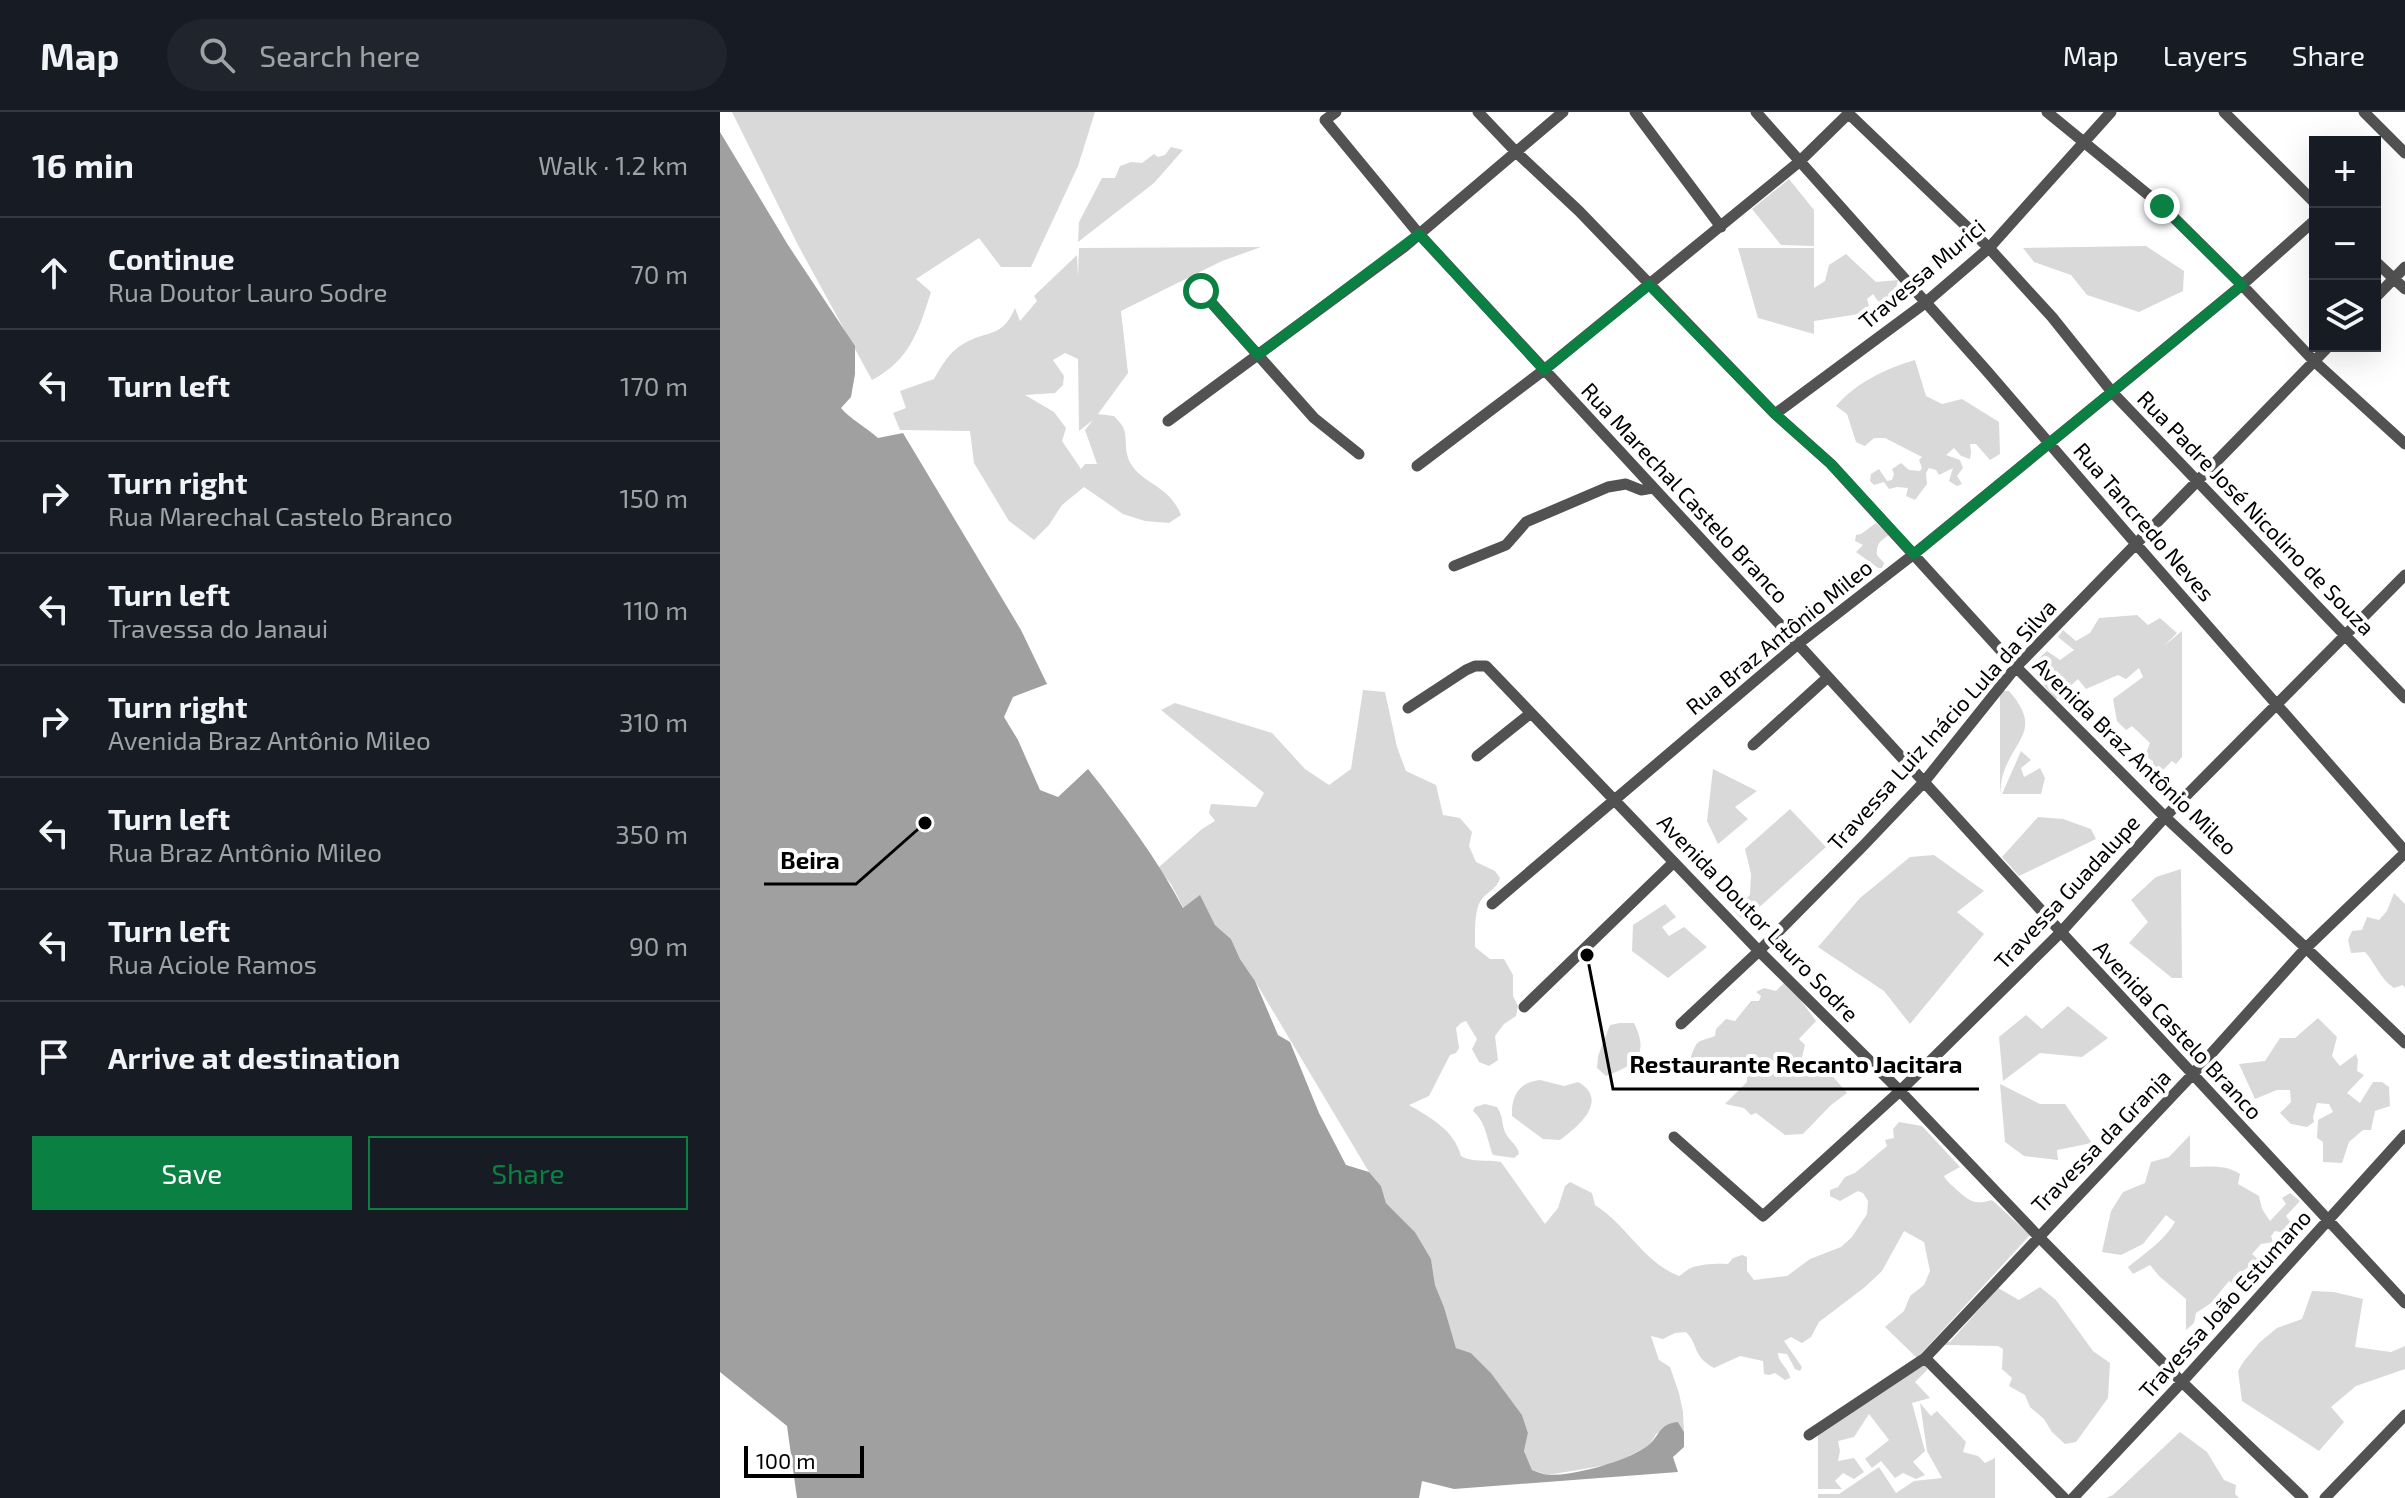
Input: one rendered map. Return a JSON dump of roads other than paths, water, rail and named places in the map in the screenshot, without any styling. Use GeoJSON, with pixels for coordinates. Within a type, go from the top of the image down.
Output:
{"type":"FeatureCollection","features":[{"type":"Feature","properties":{"kind":"street","name":"Rua Marechal Castelo Branco"},"geometry":{"type":"LineString","coordinates":[[1336,112],[1325,120],[1419,234],[1924,782]]}},
{"type":"Feature","properties":{"kind":"street","name":"Avenida Braz Antônio Mileo"},"geometry":{"type":"LineString","coordinates":[[1478,112],[1579,211],[1775,414],[1831,464],[2016,667],[2165,817],[2405,1043]]}},
{"type":"Feature","properties":{"kind":"street"},"geometry":{"type":"LineString","coordinates":[[1168,421],[1419,234],[1563,112]]}},
{"type":"Feature","properties":{"kind":"street"},"geometry":{"type":"LineString","coordinates":[[1635,112],[1721,227]]}},
{"type":"Feature","properties":{"kind":"street","name":"Rua Tancredo Neves"},"geometry":{"type":"LineString","coordinates":[[1756,112],[2405,852]]}},
{"type":"Feature","properties":{"kind":"street"},"geometry":{"type":"LineString","coordinates":[[1417,466],[1544,370],[1721,227],[1799,162],[1849,112]]}},
{"type":"Feature","properties":{"kind":"street","name":"Rua Padre José Nicolino de Souza"},"geometry":{"type":"LineString","coordinates":[[1849,112],[1989,248],[2052,317],[2112,392],[2405,698]]}},
{"type":"Feature","properties":{"kind":"street"},"geometry":{"type":"LineString","coordinates":[[2047,112],[2162,206],[2314,361],[2405,444]]}},
{"type":"Feature","properties":{"kind":"street","name":"Travessa Murici"},"geometry":{"type":"LineString","coordinates":[[1775,414],[1925,303],[1989,248],[2111,112]]}},
{"type":"Feature","properties":{"kind":"street"},"geometry":{"type":"LineString","coordinates":[[2224,112],[2309,197]]}},
{"type":"Feature","properties":{"kind":"street"},"geometry":{"type":"LineString","coordinates":[[2364,112],[2405,153]]}},
{"type":"Feature","properties":{"kind":"street","name":"Rua Braz Antônio Mileo"},"geometry":{"type":"LineString","coordinates":[[1492,904],[1798,644],[1914,554],[2112,392],[2309,225]]}},
{"type":"Feature","properties":{"kind":"street"},"geometry":{"type":"LineString","coordinates":[[2381,267],[2405,289]]}},
{"type":"Feature","properties":{"kind":"street"},"geometry":{"type":"LineString","coordinates":[[2381,292],[2405,267]]}},
{"type":"Feature","properties":{"kind":"street"},"geometry":{"type":"LineString","coordinates":[[1201,291],[1314,418],[1359,454]]}},
{"type":"Feature","properties":{"kind":"street","name":"Travessa Luiz Inácio Lula da Silva"},"geometry":{"type":"LineString","coordinates":[[1681,1024],[1759,951],[1924,782],[2016,667],[2323,352]]}},
{"type":"Feature","properties":{"kind":"street"},"geometry":{"type":"LineString","coordinates":[[1454,566],[1506,545],[1526,522],[1608,487],[1626,484],[1641,490],[1653,488]]}},
{"type":"Feature","properties":{"kind":"street","name":"Travessa Guadalupe"},"geometry":{"type":"LineString","coordinates":[[1674,1137],[1763,1216],[1900,1091],[2061,932],[2165,817],[2405,575]]}},
{"type":"Feature","properties":{"kind":"street","name":"Avenida Doutor Lauro Sodre"},"geometry":{"type":"LineString","coordinates":[[1408,708],[1466,670],[1486,666],[2038,1236],[2182,1382],[2303,1498]]}},
{"type":"Feature","properties":{"kind":"street"},"geometry":{"type":"LineString","coordinates":[[1753,745],[1828,677]]}},
{"type":"Feature","properties":{"kind":"street"},"geometry":{"type":"LineString","coordinates":[[1477,756],[1531,713]]}},
{"type":"Feature","properties":{"kind":"street","name":"Avenida Castelo Branco"},"geometry":{"type":"LineString","coordinates":[[1924,782],[2405,1303]]}},
{"type":"Feature","properties":{"kind":"street","name":"Travessa da Granja"},"geometry":{"type":"LineString","coordinates":[[1809,1435],[1925,1358],[2192,1075],[2306,948],[2405,852]]}},
{"type":"Feature","properties":{"kind":"street"},"geometry":{"type":"LineString","coordinates":[[1524,1007],[1674,862]]}},
{"type":"Feature","properties":{"kind":"street","name":"Travessa João Estumano"},"geometry":{"type":"LineString","coordinates":[[2073,1498],[2405,1135]]}},
{"type":"Feature","properties":{"kind":"street"},"geometry":{"type":"LineString","coordinates":[[1925,1358],[2064,1498]]}},
{"type":"Feature","properties":{"kind":"street"},"geometry":{"type":"LineString","coordinates":[[2325,1498],[2405,1415]]}},
{"type":"Feature","properties":{"kind":"place","name":"Beira"},"geometry":{"type":"Point","coordinates":[925,823]}},
{"type":"Feature","properties":{"kind":"place","name":"Restaurante Recanto Jacitara"},"geometry":{"type":"Point","coordinates":[1587,955]}}]}
